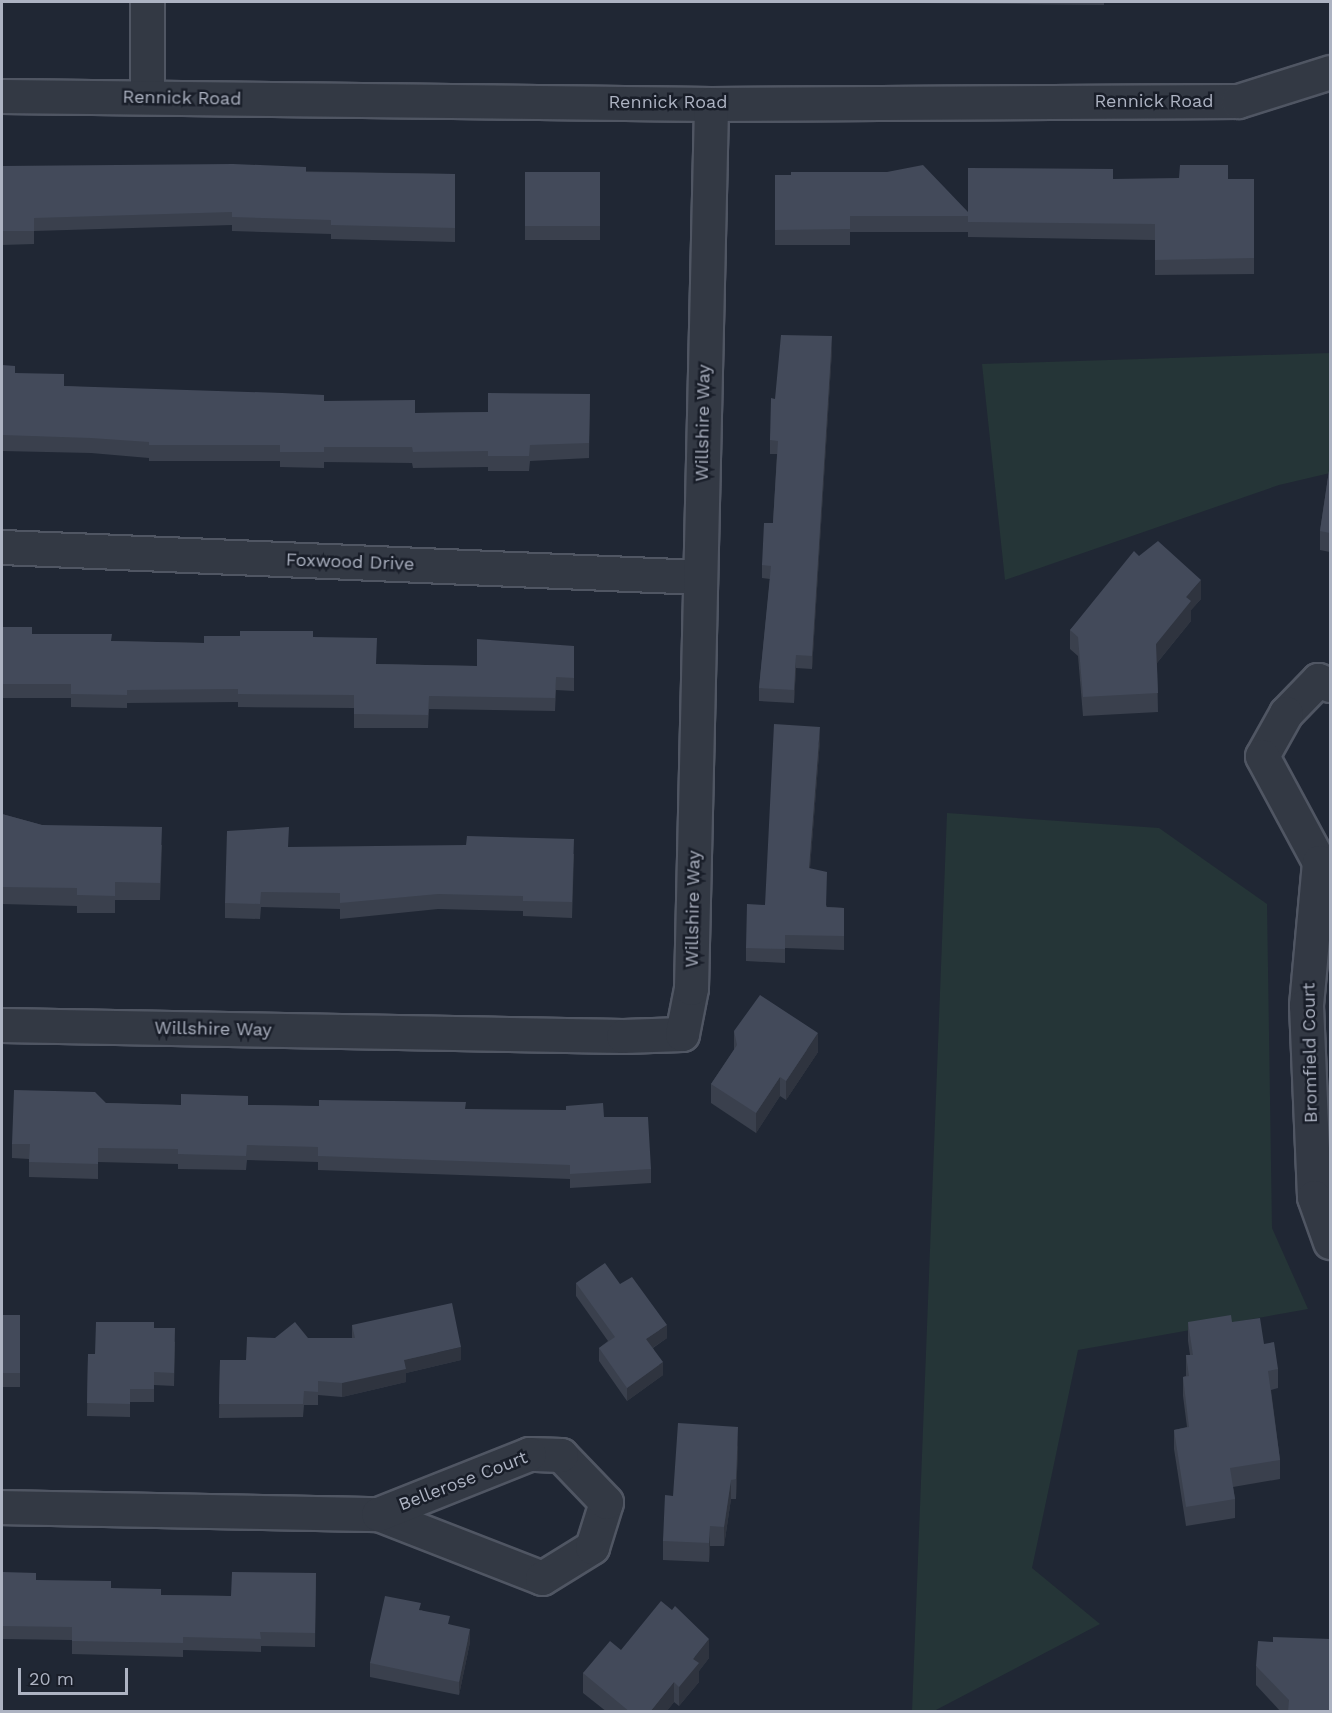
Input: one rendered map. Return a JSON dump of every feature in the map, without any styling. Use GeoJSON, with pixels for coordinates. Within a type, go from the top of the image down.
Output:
{"type":"FeatureCollection","features":[{"type":"Feature","properties":{"kind":"street"},"geometry":{"type":"LineString","coordinates":[[147,2],[147,97]]}},
{"type":"Feature","properties":{"kind":"street","name":"Rennick Road"},"geometry":{"type":"LineString","coordinates":[[2,96],[711,104],[1238,101],[1330,72]]}},
{"type":"Feature","properties":{"kind":"street","name":"Willshire Way"},"geometry":{"type":"LineString","coordinates":[[2,1025],[611,1036],[682,1034],[691,988],[711,104]]}},
{"type":"Feature","properties":{"kind":"street","name":"Foxwood Drive"},"geometry":{"type":"LineString","coordinates":[[2,547],[699,577]]}},
{"type":"Feature","properties":{"kind":"street","name":"Bromfield Court"},"geometry":{"type":"LineString","coordinates":[[1330,685],[1318,680],[1286,713],[1262,756],[1325,855],[1306,1005],[1314,1197],[1330,1242]]}},
{"type":"Feature","properties":{"kind":"street","name":"Bellerose Court"},"geometry":{"type":"LineString","coordinates":[[2,1507],[378,1514],[542,1578],[592,1547],[606,1502],[561,1455],[529,1454],[378,1514]]}},
{"type":"Feature","properties":{"kind":"shaded area"},"geometry":{"type":"Polygon","coordinates":[[[1330,353],[1330,473],[1279,485],[1005,580],[982,364],[1330,353]]]}},
{"type":"Feature","properties":{"kind":"shaded area"},"geometry":{"type":"Polygon","coordinates":[[[947,813],[1159,828],[1267,904],[1272,1228],[1308,1309],[1078,1350],[1032,1568],[1100,1624],[934,1711],[912,1712],[947,813]]]}},
{"type":"Feature","properties":{"kind":"building"},"geometry":{"type":"Polygon","coordinates":[[[233,164],[306,167],[306,172],[455,174],[455,228],[331,225],[331,220],[232,217],[232,212],[34,218],[34,231],[2,231],[2,166],[233,164]]]}},
{"type":"Feature","properties":{"kind":"building"},"geometry":{"type":"Polygon","coordinates":[[[923,165],[968,212],[968,168],[1113,169],[1113,179],[1179,178],[1180,165],[1228,165],[1228,179],[1254,179],[1254,258],[1155,260],[1155,224],[968,222],[968,216],[850,216],[850,229],[775,230],[775,175],[791,175],[791,172],[887,172],[923,165]]]}},
{"type":"Feature","properties":{"kind":"building"},"geometry":{"type":"Polygon","coordinates":[[[525,172],[600,172],[600,226],[525,226],[525,172]]]}},
{"type":"Feature","properties":{"kind":"building"},"geometry":{"type":"Polygon","coordinates":[[[781,335],[832,336],[812,656],[796,655],[794,690],[759,688],[771,566],[762,565],[764,523],[773,523],[778,441],[770,440],[771,398],[775,399],[781,335]]]}},
{"type":"Feature","properties":{"kind":"building"},"geometry":{"type":"Polygon","coordinates":[[[2,365],[15,366],[15,373],[64,374],[64,386],[324,395],[324,401],[415,400],[415,413],[488,412],[488,393],[590,394],[589,443],[530,445],[529,456],[488,456],[488,451],[413,452],[412,447],[324,447],[324,452],[280,452],[280,445],[149,445],[149,442],[91,438],[2,435],[2,365]]]}},
{"type":"Feature","properties":{"kind":"building"},"geometry":{"type":"Polygon","coordinates":[[[1330,464],[1330,533],[1320,531],[1330,464]]]}},
{"type":"Feature","properties":{"kind":"building"},"geometry":{"type":"Polygon","coordinates":[[[1158,541],[1201,580],[1186,597],[1191,601],[1156,644],[1158,693],[1083,697],[1078,637],[1070,630],[1134,551],[1139,556],[1158,541]]]}},
{"type":"Feature","properties":{"kind":"building"},"geometry":{"type":"Polygon","coordinates":[[[2,627],[32,627],[32,634],[112,634],[111,641],[204,643],[204,636],[240,636],[240,631],[313,631],[313,637],[377,638],[376,664],[477,666],[477,639],[574,646],[574,678],[556,677],[555,698],[429,696],[428,715],[354,714],[354,695],[238,694],[238,689],[127,690],[127,695],[71,694],[71,684],[2,684],[2,627]]]}},
{"type":"Feature","properties":{"kind":"building"},"geometry":{"type":"Polygon","coordinates":[[[774,724],[820,727],[809,868],[827,872],[826,907],[844,908],[844,936],[785,935],[785,949],[746,948],[747,904],[765,905],[774,724]]]}},
{"type":"Feature","properties":{"kind":"building"},"geometry":{"type":"Polygon","coordinates":[[[2,814],[42,825],[162,827],[160,883],[115,882],[115,896],[77,895],[77,888],[2,887],[2,814]]]}},
{"type":"Feature","properties":{"kind":"building"},"geometry":{"type":"Polygon","coordinates":[[[289,827],[288,847],[466,845],[467,836],[574,839],[572,902],[523,901],[523,896],[438,894],[340,903],[340,893],[261,892],[260,904],[225,903],[227,831],[289,827]]]}},
{"type":"Feature","properties":{"kind":"building"},"geometry":{"type":"Polygon","coordinates":[[[760,995],[818,1033],[786,1081],[780,1077],[756,1113],[711,1084],[737,1045],[734,1031],[760,995]]]}},
{"type":"Feature","properties":{"kind":"building"},"geometry":{"type":"Polygon","coordinates":[[[14,1090],[95,1092],[106,1103],[181,1105],[181,1094],[248,1096],[248,1105],[319,1106],[319,1100],[466,1102],[465,1109],[566,1110],[566,1106],[603,1103],[604,1117],[648,1117],[651,1169],[570,1174],[570,1165],[318,1156],[318,1147],[247,1145],[246,1156],[178,1154],[178,1149],[98,1148],[98,1164],[29,1162],[30,1144],[12,1144],[14,1090]]]}},
{"type":"Feature","properties":{"kind":"building"},"geometry":{"type":"Polygon","coordinates":[[[605,1263],[620,1284],[632,1277],[667,1325],[646,1339],[663,1362],[627,1388],[599,1348],[615,1337],[576,1283],[605,1263]]]}},
{"type":"Feature","properties":{"kind":"building"},"geometry":{"type":"Polygon","coordinates":[[[452,1303],[461,1347],[404,1360],[406,1369],[342,1383],[318,1381],[318,1392],[304,1391],[303,1404],[219,1404],[220,1360],[246,1360],[247,1337],[275,1338],[295,1322],[308,1338],[355,1338],[352,1325],[452,1303]]]}},
{"type":"Feature","properties":{"kind":"building"},"geometry":{"type":"Polygon","coordinates":[[[2,1315],[20,1315],[20,1373],[2,1373],[2,1315]]]}},
{"type":"Feature","properties":{"kind":"building"},"geometry":{"type":"Polygon","coordinates":[[[1231,1315],[1232,1322],[1260,1318],[1264,1344],[1274,1342],[1278,1369],[1268,1371],[1280,1460],[1230,1468],[1235,1499],[1186,1507],[1174,1430],[1189,1427],[1183,1377],[1189,1376],[1186,1355],[1193,1355],[1188,1322],[1231,1315]]]}},
{"type":"Feature","properties":{"kind":"building"},"geometry":{"type":"Polygon","coordinates":[[[96,1322],[154,1322],[154,1328],[175,1328],[174,1373],[154,1372],[154,1389],[130,1389],[130,1404],[87,1403],[88,1354],[95,1354],[96,1322]]]}},
{"type":"Feature","properties":{"kind":"building"},"geometry":{"type":"Polygon","coordinates":[[[678,1423],[738,1427],[736,1479],[731,1480],[724,1527],[710,1526],[709,1543],[663,1541],[665,1495],[673,1496],[678,1423]]]}},
{"type":"Feature","properties":{"kind":"building"},"geometry":{"type":"Polygon","coordinates":[[[2,1572],[36,1573],[36,1580],[111,1581],[111,1588],[161,1589],[161,1595],[231,1596],[232,1572],[316,1573],[315,1633],[260,1632],[261,1639],[183,1637],[183,1643],[72,1641],[72,1627],[2,1626],[2,1572]]]}},
{"type":"Feature","properties":{"kind":"building"},"geometry":{"type":"Polygon","coordinates":[[[385,1596],[421,1603],[419,1610],[450,1616],[448,1624],[470,1629],[459,1682],[370,1663],[385,1596]]]}},
{"type":"Feature","properties":{"kind":"building"},"geometry":{"type":"Polygon","coordinates":[[[661,1601],[672,1610],[675,1606],[709,1639],[693,1659],[699,1663],[679,1687],[674,1682],[650,1712],[630,1712],[583,1673],[610,1641],[621,1650],[661,1601]]]}},
{"type":"Feature","properties":{"kind":"building"},"geometry":{"type":"Polygon","coordinates":[[[1273,1637],[1330,1639],[1330,1712],[1288,1712],[1289,1700],[1256,1666],[1258,1641],[1273,1642],[1273,1637]]]}}]}
